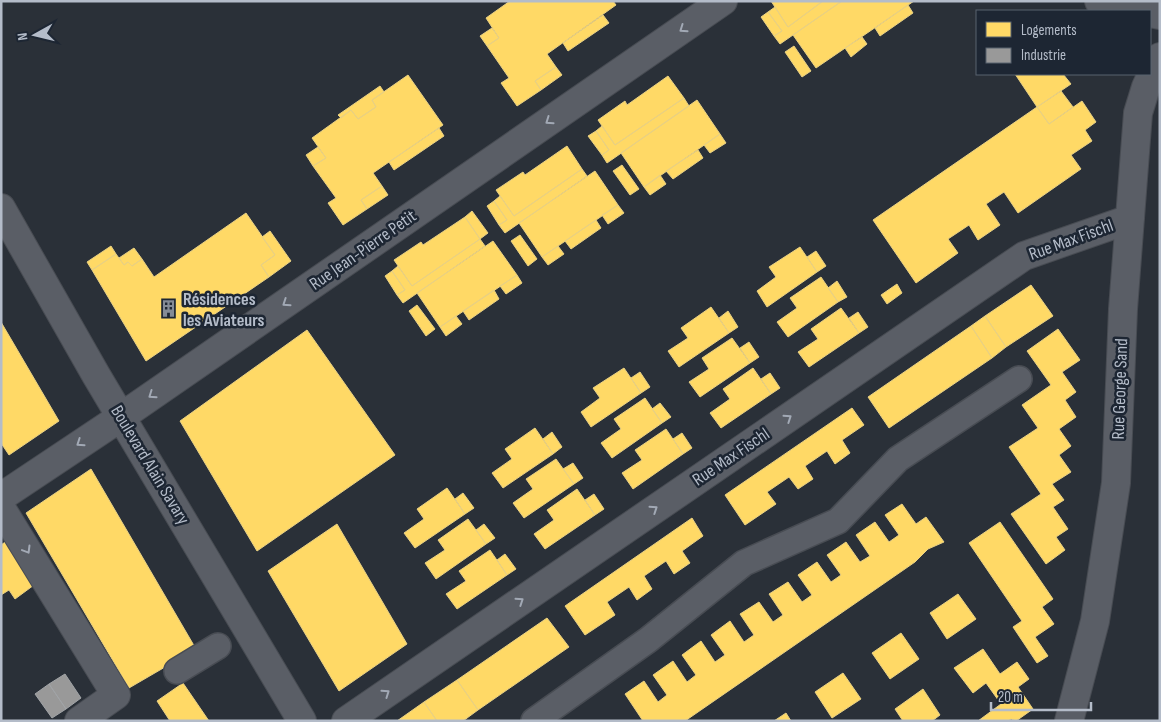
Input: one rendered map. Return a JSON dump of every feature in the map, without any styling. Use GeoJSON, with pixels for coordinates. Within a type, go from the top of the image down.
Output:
{"type":"FeatureCollection","features":[{"type":"Feature","properties":{"kind":"street","name":"Rue Jean-Pierre Petit"},"geometry":{"type":"LineString","coordinates":[[1,497],[121,417],[723,1]]}},
{"type":"Feature","properties":{"kind":"street"},"geometry":{"type":"LineString","coordinates":[[1099,1],[1124,10]]}},
{"type":"Feature","properties":{"kind":"street","name":"Rue George Sand"},"geometry":{"type":"LineString","coordinates":[[1069,721],[1095,621],[1116,483],[1124,310],[1138,113],[1146,87],[1160,57]]}},
{"type":"Feature","properties":{"kind":"street","name":"Boulevard Alain Savary"},"geometry":{"type":"LineString","coordinates":[[1,208],[121,417],[302,721]]}},
{"type":"Feature","properties":{"kind":"street","name":"Rue Max Fischl"},"geometry":{"type":"LineString","coordinates":[[346,721],[1024,256],[1130,219]]}},
{"type":"Feature","properties":{"kind":"street"},"geometry":{"type":"LineString","coordinates":[[534,721],[648,640],[744,563],[838,522],[898,458],[1019,380]]}},
{"type":"Feature","properties":{"kind":"street"},"geometry":{"type":"LineString","coordinates":[[1,508],[116,695],[79,721]]}},
{"type":"Feature","properties":{"kind":"street"},"geometry":{"type":"LineString","coordinates":[[177,671],[218,646]]}},
{"type":"Feature","properties":{"kind":"building: Logements"},"geometry":{"type":"Polygon","coordinates":[[[510,1],[613,1],[616,5],[547,54],[556,67],[535,81],[541,90],[517,106],[501,83],[509,78],[487,46],[499,38],[486,18],[510,1]]]}},
{"type":"Feature","properties":{"kind":"building: Logements"},"geometry":{"type":"Polygon","coordinates":[[[771,1],[823,1],[788,27],[771,1]]]}},
{"type":"Feature","properties":{"kind":"building: Logements"},"geometry":{"type":"Polygon","coordinates":[[[823,1],[842,1],[780,44],[774,36],[782,31],[768,12],[775,7],[788,27],[823,1]]]}},
{"type":"Feature","properties":{"kind":"building: Logements"},"geometry":{"type":"Polygon","coordinates":[[[842,1],[914,1],[816,68],[793,35],[842,1]]]}},
{"type":"Feature","properties":{"kind":"building: Logements"},"geometry":{"type":"Polygon","coordinates":[[[908,5],[913,13],[880,36],[875,28],[908,5]]]}},
{"type":"Feature","properties":{"kind":"building: Logements"},"geometry":{"type":"Polygon","coordinates":[[[768,12],[782,31],[774,36],[761,17],[768,12]]]}},
{"type":"Feature","properties":{"kind":"building: Logements"},"geometry":{"type":"Polygon","coordinates":[[[603,15],[609,23],[568,51],[563,43],[603,15]]]}},
{"type":"Feature","properties":{"kind":"building: Logements"},"geometry":{"type":"Polygon","coordinates":[[[492,28],[499,38],[487,46],[480,36],[492,28]]]}},
{"type":"Feature","properties":{"kind":"building: Logements"},"geometry":{"type":"Polygon","coordinates":[[[862,37],[867,44],[851,57],[845,48],[862,37]]]}},
{"type":"Feature","properties":{"kind":"building: Logements"},"geometry":{"type":"Polygon","coordinates":[[[794,46],[811,71],[802,77],[785,52],[794,46]]]}},
{"type":"Feature","properties":{"kind":"building: Logements"},"geometry":{"type":"Polygon","coordinates":[[[556,67],[562,75],[541,90],[535,81],[556,67]]]}},
{"type":"Feature","properties":{"kind":"building: Logements"},"geometry":{"type":"Polygon","coordinates":[[[408,75],[443,125],[373,173],[382,186],[361,200],[367,209],[343,225],[328,203],[336,198],[313,166],[326,158],[312,138],[351,110],[358,119],[376,107],[372,100],[408,75]]]}},
{"type":"Feature","properties":{"kind":"building: Logements"},"geometry":{"type":"Polygon","coordinates":[[[1016,75],[1064,75],[1071,84],[1037,107],[1016,75]]]}},
{"type":"Feature","properties":{"kind":"building: Logements"},"geometry":{"type":"Polygon","coordinates":[[[668,76],[684,98],[615,145],[598,120],[625,101],[627,105],[668,76]]]}},
{"type":"Feature","properties":{"kind":"building: Logements"},"geometry":{"type":"Polygon","coordinates":[[[380,86],[384,92],[372,100],[376,107],[358,119],[351,110],[341,118],[338,115],[380,86]]]}},
{"type":"Feature","properties":{"kind":"building: Logements"},"geometry":{"type":"Polygon","coordinates":[[[1061,91],[1073,107],[1049,124],[1037,107],[1061,91]]]}},
{"type":"Feature","properties":{"kind":"building: Logements"},"geometry":{"type":"Polygon","coordinates":[[[684,98],[689,106],[607,163],[602,155],[609,150],[596,131],[602,126],[615,145],[684,98]]]}},
{"type":"Feature","properties":{"kind":"building: Logements"},"geometry":{"type":"Polygon","coordinates":[[[697,100],[720,134],[644,187],[621,153],[697,100]]]}},
{"type":"Feature","properties":{"kind":"building: Logements"},"geometry":{"type":"Polygon","coordinates":[[[1082,101],[1096,122],[1085,130],[1092,141],[1071,155],[1081,169],[1018,213],[1004,192],[986,204],[1000,225],[978,240],[969,225],[948,239],[958,253],[916,283],[873,220],[1037,107],[1049,124],[1082,101]]]}},
{"type":"Feature","properties":{"kind":"building: Logements"},"geometry":{"type":"Polygon","coordinates":[[[439,128],[444,136],[394,170],[389,162],[439,128]]]}},
{"type":"Feature","properties":{"kind":"building: Logements"},"geometry":{"type":"Polygon","coordinates":[[[596,131],[609,150],[602,155],[588,136],[596,131]]]}},
{"type":"Feature","properties":{"kind":"building: Logements"},"geometry":{"type":"Polygon","coordinates":[[[720,134],[726,143],[710,153],[704,145],[720,134]]]}},
{"type":"Feature","properties":{"kind":"building: Logements"},"geometry":{"type":"Polygon","coordinates":[[[567,146],[582,169],[514,216],[496,190],[523,172],[525,175],[567,146]]]}},
{"type":"Feature","properties":{"kind":"building: Logements"},"geometry":{"type":"Polygon","coordinates":[[[318,147],[326,158],[313,166],[306,155],[318,147]]]}},
{"type":"Feature","properties":{"kind":"building: Logements"},"geometry":{"type":"Polygon","coordinates":[[[698,150],[703,158],[673,179],[666,171],[698,150]]]}},
{"type":"Feature","properties":{"kind":"building: Logements"},"geometry":{"type":"Polygon","coordinates":[[[622,165],[639,189],[630,195],[613,171],[622,165]]]}},
{"type":"Feature","properties":{"kind":"building: Logements"},"geometry":{"type":"Polygon","coordinates":[[[582,169],[587,176],[505,233],[499,225],[507,220],[494,201],[500,196],[514,216],[582,169]]]}},
{"type":"Feature","properties":{"kind":"building: Logements"},"geometry":{"type":"Polygon","coordinates":[[[595,171],[618,205],[542,257],[519,223],[595,171]]]}},
{"type":"Feature","properties":{"kind":"building: Logements"},"geometry":{"type":"Polygon","coordinates":[[[660,175],[666,184],[650,195],[644,187],[660,175]]]}},
{"type":"Feature","properties":{"kind":"building: Logements"},"geometry":{"type":"Polygon","coordinates":[[[382,186],[388,195],[367,209],[361,200],[382,186]]]}},
{"type":"Feature","properties":{"kind":"building: Logements"},"geometry":{"type":"Polygon","coordinates":[[[494,201],[507,220],[499,225],[487,206],[494,201]]]}},
{"type":"Feature","properties":{"kind":"building: Logements"},"geometry":{"type":"Polygon","coordinates":[[[618,205],[624,213],[608,224],[602,215],[618,205]]]}},
{"type":"Feature","properties":{"kind":"building: Logements"},"geometry":{"type":"Polygon","coordinates":[[[472,211],[488,233],[480,239],[465,217],[472,211]]]}},
{"type":"Feature","properties":{"kind":"building: Logements","name":"Résidences les Aviateurs"},"geometry":{"type":"Polygon","coordinates":[[[246,213],[275,255],[261,265],[269,277],[146,361],[92,270],[116,254],[124,265],[128,262],[132,266],[142,259],[154,277],[246,213]]]}},
{"type":"Feature","properties":{"kind":"building: Logements"},"geometry":{"type":"Polygon","coordinates":[[[465,217],[480,239],[412,286],[394,260],[421,242],[423,245],[465,217]]]}},
{"type":"Feature","properties":{"kind":"building: Logements"},"geometry":{"type":"Polygon","coordinates":[[[596,220],[601,228],[571,249],[565,241],[596,220]]]}},
{"type":"Feature","properties":{"kind":"building: Logements"},"geometry":{"type":"Polygon","coordinates":[[[270,231],[291,261],[269,277],[261,265],[275,255],[262,237],[270,231]]]}},
{"type":"Feature","properties":{"kind":"building: Logements"},"geometry":{"type":"Polygon","coordinates":[[[520,235],[537,259],[528,266],[511,241],[520,235]]]}},
{"type":"Feature","properties":{"kind":"building: Logements"},"geometry":{"type":"Polygon","coordinates":[[[480,239],[485,246],[403,303],[397,295],[405,290],[392,271],[398,266],[412,286],[480,239]]]}},
{"type":"Feature","properties":{"kind":"building: Logements"},"geometry":{"type":"Polygon","coordinates":[[[493,241],[517,275],[440,327],[417,293],[493,241]]]}},
{"type":"Feature","properties":{"kind":"building: Logements"},"geometry":{"type":"Polygon","coordinates":[[[111,246],[116,254],[92,270],[87,262],[111,246]]]}},
{"type":"Feature","properties":{"kind":"building: Logements"},"geometry":{"type":"Polygon","coordinates":[[[558,246],[564,254],[548,265],[542,257],[558,246]]]}},
{"type":"Feature","properties":{"kind":"building: Logements"},"geometry":{"type":"Polygon","coordinates":[[[800,247],[817,272],[767,307],[757,291],[776,277],[769,267],[800,247]]]}},
{"type":"Feature","properties":{"kind":"building: Logements"},"geometry":{"type":"Polygon","coordinates":[[[134,248],[142,259],[132,266],[128,262],[124,265],[119,258],[134,248]]]}},
{"type":"Feature","properties":{"kind":"building: Logements"},"geometry":{"type":"Polygon","coordinates":[[[816,251],[826,266],[817,272],[807,257],[816,251]]]}},
{"type":"Feature","properties":{"kind":"building: Logements"},"geometry":{"type":"Polygon","coordinates":[[[392,271],[405,290],[397,295],[385,276],[392,271]]]}},
{"type":"Feature","properties":{"kind":"building: Logements"},"geometry":{"type":"Polygon","coordinates":[[[517,275],[522,283],[506,294],[500,286],[517,275]]]}},
{"type":"Feature","properties":{"kind":"building: Logements"},"geometry":{"type":"Polygon","coordinates":[[[821,277],[838,302],[788,337],[777,322],[797,308],[790,298],[821,277]]]}},
{"type":"Feature","properties":{"kind":"building: Logements"},"geometry":{"type":"Polygon","coordinates":[[[837,281],[847,297],[838,302],[828,288],[837,281]]]}},
{"type":"Feature","properties":{"kind":"building: Logements"},"geometry":{"type":"Polygon","coordinates":[[[897,284],[902,293],[887,304],[881,295],[897,284]]]}},
{"type":"Feature","properties":{"kind":"building: Logements"},"geometry":{"type":"Polygon","coordinates":[[[1031,285],[1053,316],[1006,347],[985,316],[1031,285]]]}},
{"type":"Feature","properties":{"kind":"building: Logements"},"geometry":{"type":"Polygon","coordinates":[[[494,290],[499,299],[469,320],[463,311],[494,290]]]}},
{"type":"Feature","properties":{"kind":"building: Logements"},"geometry":{"type":"Polygon","coordinates":[[[417,305],[435,329],[426,336],[409,311],[417,305]]]}},
{"type":"Feature","properties":{"kind":"building: Logements"},"geometry":{"type":"Polygon","coordinates":[[[711,307],[729,333],[679,367],[668,351],[688,338],[681,328],[711,307]]]}},
{"type":"Feature","properties":{"kind":"building: Logements"},"geometry":{"type":"Polygon","coordinates":[[[841,308],[859,333],[809,367],[798,352],[818,339],[811,329],[841,308]]]}},
{"type":"Feature","properties":{"kind":"building: Logements"},"geometry":{"type":"Polygon","coordinates":[[[728,311],[738,327],[729,333],[719,318],[728,311]]]}},
{"type":"Feature","properties":{"kind":"building: Logements"},"geometry":{"type":"Polygon","coordinates":[[[858,312],[868,327],[859,333],[849,318],[858,312]]]}},
{"type":"Feature","properties":{"kind":"building: Logements"},"geometry":{"type":"Polygon","coordinates":[[[456,316],[462,324],[446,336],[440,327],[456,316]]]}},
{"type":"Feature","properties":{"kind":"building: Logements"},"geometry":{"type":"Polygon","coordinates":[[[985,316],[1006,347],[992,358],[971,326],[985,316]]]}},
{"type":"Feature","properties":{"kind":"building: Logements"},"geometry":{"type":"Polygon","coordinates":[[[1,322],[59,421],[9,455],[1,443],[1,322]]]}},
{"type":"Feature","properties":{"kind":"building: Logements"},"geometry":{"type":"Polygon","coordinates":[[[971,326],[992,358],[889,428],[868,397],[971,326]]]}},
{"type":"Feature","properties":{"kind":"building: Logements"},"geometry":{"type":"Polygon","coordinates":[[[1058,329],[1080,360],[1062,372],[1076,392],[1065,400],[1076,417],[1059,429],[1071,446],[1059,455],[1071,472],[1052,484],[1064,500],[1053,507],[1068,529],[1056,537],[1065,550],[1046,564],[1011,514],[1041,494],[1009,447],[1038,428],[1022,405],[1051,385],[1027,351],[1058,329]]]}},
{"type":"Feature","properties":{"kind":"building: Logements"},"geometry":{"type":"Polygon","coordinates":[[[307,330],[395,455],[257,551],[180,421],[307,330]]]}},
{"type":"Feature","properties":{"kind":"building: Logements"},"geometry":{"type":"Polygon","coordinates":[[[732,338],[750,363],[700,397],[689,382],[709,369],[702,358],[732,338]]]}},
{"type":"Feature","properties":{"kind":"building: Logements"},"geometry":{"type":"Polygon","coordinates":[[[749,342],[759,357],[750,363],[740,348],[749,342]]]}},
{"type":"Feature","properties":{"kind":"building: Logements"},"geometry":{"type":"Polygon","coordinates":[[[624,368],[641,393],[591,427],[581,412],[600,398],[593,388],[624,368]]]}},
{"type":"Feature","properties":{"kind":"building: Logements"},"geometry":{"type":"Polygon","coordinates":[[[753,368],[771,394],[721,428],[710,413],[730,399],[723,389],[753,368]]]}},
{"type":"Feature","properties":{"kind":"building: Logements"},"geometry":{"type":"Polygon","coordinates":[[[640,372],[650,387],[641,393],[631,378],[640,372]]]}},
{"type":"Feature","properties":{"kind":"building: Logements"},"geometry":{"type":"Polygon","coordinates":[[[770,373],[780,388],[771,394],[761,379],[770,373]]]}},
{"type":"Feature","properties":{"kind":"building: Logements"},"geometry":{"type":"Polygon","coordinates":[[[645,398],[662,423],[612,458],[601,443],[621,429],[614,419],[645,398]]]}},
{"type":"Feature","properties":{"kind":"building: Logements"},"geometry":{"type":"Polygon","coordinates":[[[660,403],[671,417],[662,423],[652,409],[660,403]]]}},
{"type":"Feature","properties":{"kind":"building: Logements"},"geometry":{"type":"Polygon","coordinates":[[[852,408],[864,425],[842,440],[850,453],[835,464],[827,451],[805,466],[813,479],[798,489],[789,477],[767,492],[776,504],[745,525],[725,495],[852,408]]]}},
{"type":"Feature","properties":{"kind":"building: Logements"},"geometry":{"type":"Polygon","coordinates":[[[535,428],[553,454],[503,488],[492,473],[512,459],[505,449],[535,428]]]}},
{"type":"Feature","properties":{"kind":"building: Logements"},"geometry":{"type":"Polygon","coordinates":[[[666,429],[683,454],[633,489],[622,473],[642,460],[635,450],[666,429]]]}},
{"type":"Feature","properties":{"kind":"building: Logements"},"geometry":{"type":"Polygon","coordinates":[[[552,432],[562,447],[553,454],[543,439],[552,432]]]}},
{"type":"Feature","properties":{"kind":"building: Logements"},"geometry":{"type":"Polygon","coordinates":[[[682,433],[692,448],[683,454],[673,439],[682,433]]]}},
{"type":"Feature","properties":{"kind":"building: Logements"},"geometry":{"type":"Polygon","coordinates":[[[556,459],[574,484],[524,518],[513,503],[533,489],[526,479],[556,459]]]}},
{"type":"Feature","properties":{"kind":"building: Logements"},"geometry":{"type":"Polygon","coordinates":[[[573,463],[583,478],[574,484],[563,469],[573,463]]]}},
{"type":"Feature","properties":{"kind":"building: Logements"},"geometry":{"type":"Polygon","coordinates":[[[91,469],[196,649],[129,688],[26,513],[91,469]]]}},
{"type":"Feature","properties":{"kind":"building: Logements"},"geometry":{"type":"Polygon","coordinates":[[[447,488],[465,514],[415,548],[404,533],[424,519],[417,509],[447,488]]]}},
{"type":"Feature","properties":{"kind":"building: Logements"},"geometry":{"type":"Polygon","coordinates":[[[577,489],[595,515],[545,549],[534,534],[554,520],[547,510],[577,489]]]}},
{"type":"Feature","properties":{"kind":"building: Logements"},"geometry":{"type":"Polygon","coordinates":[[[463,493],[474,508],[465,514],[455,499],[463,493]]]}},
{"type":"Feature","properties":{"kind":"building: Logements"},"geometry":{"type":"Polygon","coordinates":[[[594,494],[604,509],[595,515],[585,500],[594,494]]]}},
{"type":"Feature","properties":{"kind":"building: Logements"},"geometry":{"type":"Polygon","coordinates":[[[902,504],[916,524],[926,517],[944,542],[928,549],[915,562],[685,721],[643,721],[625,694],[644,681],[658,702],[667,695],[653,675],[673,661],[687,682],[696,675],[682,655],[701,641],[715,662],[725,655],[711,635],[730,621],[744,642],[754,635],[740,614],[759,602],[773,622],[783,615],[769,594],[788,582],[802,602],[812,595],[798,575],[817,562],[831,582],[841,575],[827,555],[846,542],[860,562],[870,556],[856,535],[875,522],[889,542],[899,535],[885,515],[902,504]]]}},
{"type":"Feature","properties":{"kind":"building: Logements"},"geometry":{"type":"Polygon","coordinates":[[[692,518],[703,536],[682,551],[690,563],[674,574],[666,561],[644,576],[652,589],[637,600],[629,587],[607,602],[615,615],[585,635],[565,606],[692,518]]]}},
{"type":"Feature","properties":{"kind":"building: Logements"},"geometry":{"type":"Polygon","coordinates":[[[468,519],[486,544],[436,579],[425,563],[445,550],[438,540],[468,519]]]}},
{"type":"Feature","properties":{"kind":"building: Logements"},"geometry":{"type":"Polygon","coordinates":[[[1000,522],[1053,599],[1042,607],[1054,624],[1035,637],[1048,656],[1037,663],[1013,627],[1022,621],[969,543],[1000,522]]]}},
{"type":"Feature","properties":{"kind":"building: Logements"},"geometry":{"type":"Polygon","coordinates":[[[337,524],[407,644],[339,691],[268,571],[337,524]]]}},
{"type":"Feature","properties":{"kind":"building: Logements"},"geometry":{"type":"Polygon","coordinates":[[[484,524],[495,538],[486,544],[476,530],[484,524]]]}},
{"type":"Feature","properties":{"kind":"building: Logements"},"geometry":{"type":"Polygon","coordinates":[[[8,540],[34,585],[15,599],[9,590],[1,595],[1,545],[8,540]]]}},
{"type":"Feature","properties":{"kind":"building: Logements"},"geometry":{"type":"Polygon","coordinates":[[[490,550],[507,575],[457,609],[446,594],[466,581],[459,571],[490,550]]]}},
{"type":"Feature","properties":{"kind":"building: Logements"},"geometry":{"type":"Polygon","coordinates":[[[505,554],[516,569],[507,575],[497,560],[505,554]]]}},
{"type":"Feature","properties":{"kind":"building: Logements"},"geometry":{"type":"Polygon","coordinates":[[[958,594],[976,619],[947,639],[930,613],[958,594]]]}},
{"type":"Feature","properties":{"kind":"building: Logements"},"geometry":{"type":"Polygon","coordinates":[[[547,618],[569,647],[478,710],[457,680],[547,618]]]}},
{"type":"Feature","properties":{"kind":"building: Logements"},"geometry":{"type":"Polygon","coordinates":[[[901,633],[919,659],[890,679],[872,653],[901,633]]]}},
{"type":"Feature","properties":{"kind":"building: Logements"},"geometry":{"type":"Polygon","coordinates":[[[983,649],[1000,674],[1017,662],[1029,679],[1018,687],[1033,709],[1016,721],[1011,719],[1008,721],[978,721],[1001,704],[986,683],[973,693],[954,668],[983,649]]]}},
{"type":"Feature","properties":{"kind":"building: Logements"},"geometry":{"type":"Polygon","coordinates":[[[843,673],[861,699],[832,718],[815,692],[843,673]]]}},
{"type":"Feature","properties":{"kind":"building: Logements"},"geometry":{"type":"Polygon","coordinates":[[[457,680],[478,710],[463,721],[437,721],[424,702],[457,680]]]}},
{"type":"Feature","properties":{"kind":"building: Logements"},"geometry":{"type":"Polygon","coordinates":[[[183,683],[209,721],[170,721],[157,701],[183,683]]]}},
{"type":"Feature","properties":{"kind":"building: Logements"},"geometry":{"type":"Polygon","coordinates":[[[923,689],[940,715],[932,721],[903,721],[895,709],[923,689]]]}},
{"type":"Feature","properties":{"kind":"building: Logements"},"geometry":{"type":"Polygon","coordinates":[[[424,702],[437,721],[397,721],[424,702]]]}},
{"type":"Feature","properties":{"kind":"building: Logements"},"geometry":{"type":"Polygon","coordinates":[[[786,713],[791,721],[774,721],[786,713]]]}},
{"type":"Feature","properties":{"kind":"building: Industrie"},"geometry":{"type":"Polygon","coordinates":[[[65,674],[81,698],[66,709],[49,684],[65,674]]]}},
{"type":"Feature","properties":{"kind":"building: Industrie"},"geometry":{"type":"Polygon","coordinates":[[[49,684],[66,709],[52,718],[35,694],[49,684]]]}},
{"type":"Feature","properties":{"kind":"place","name":"Résidences les Aviateurs"},"geometry":{"type":"Point","coordinates":[169,309]}}]}
